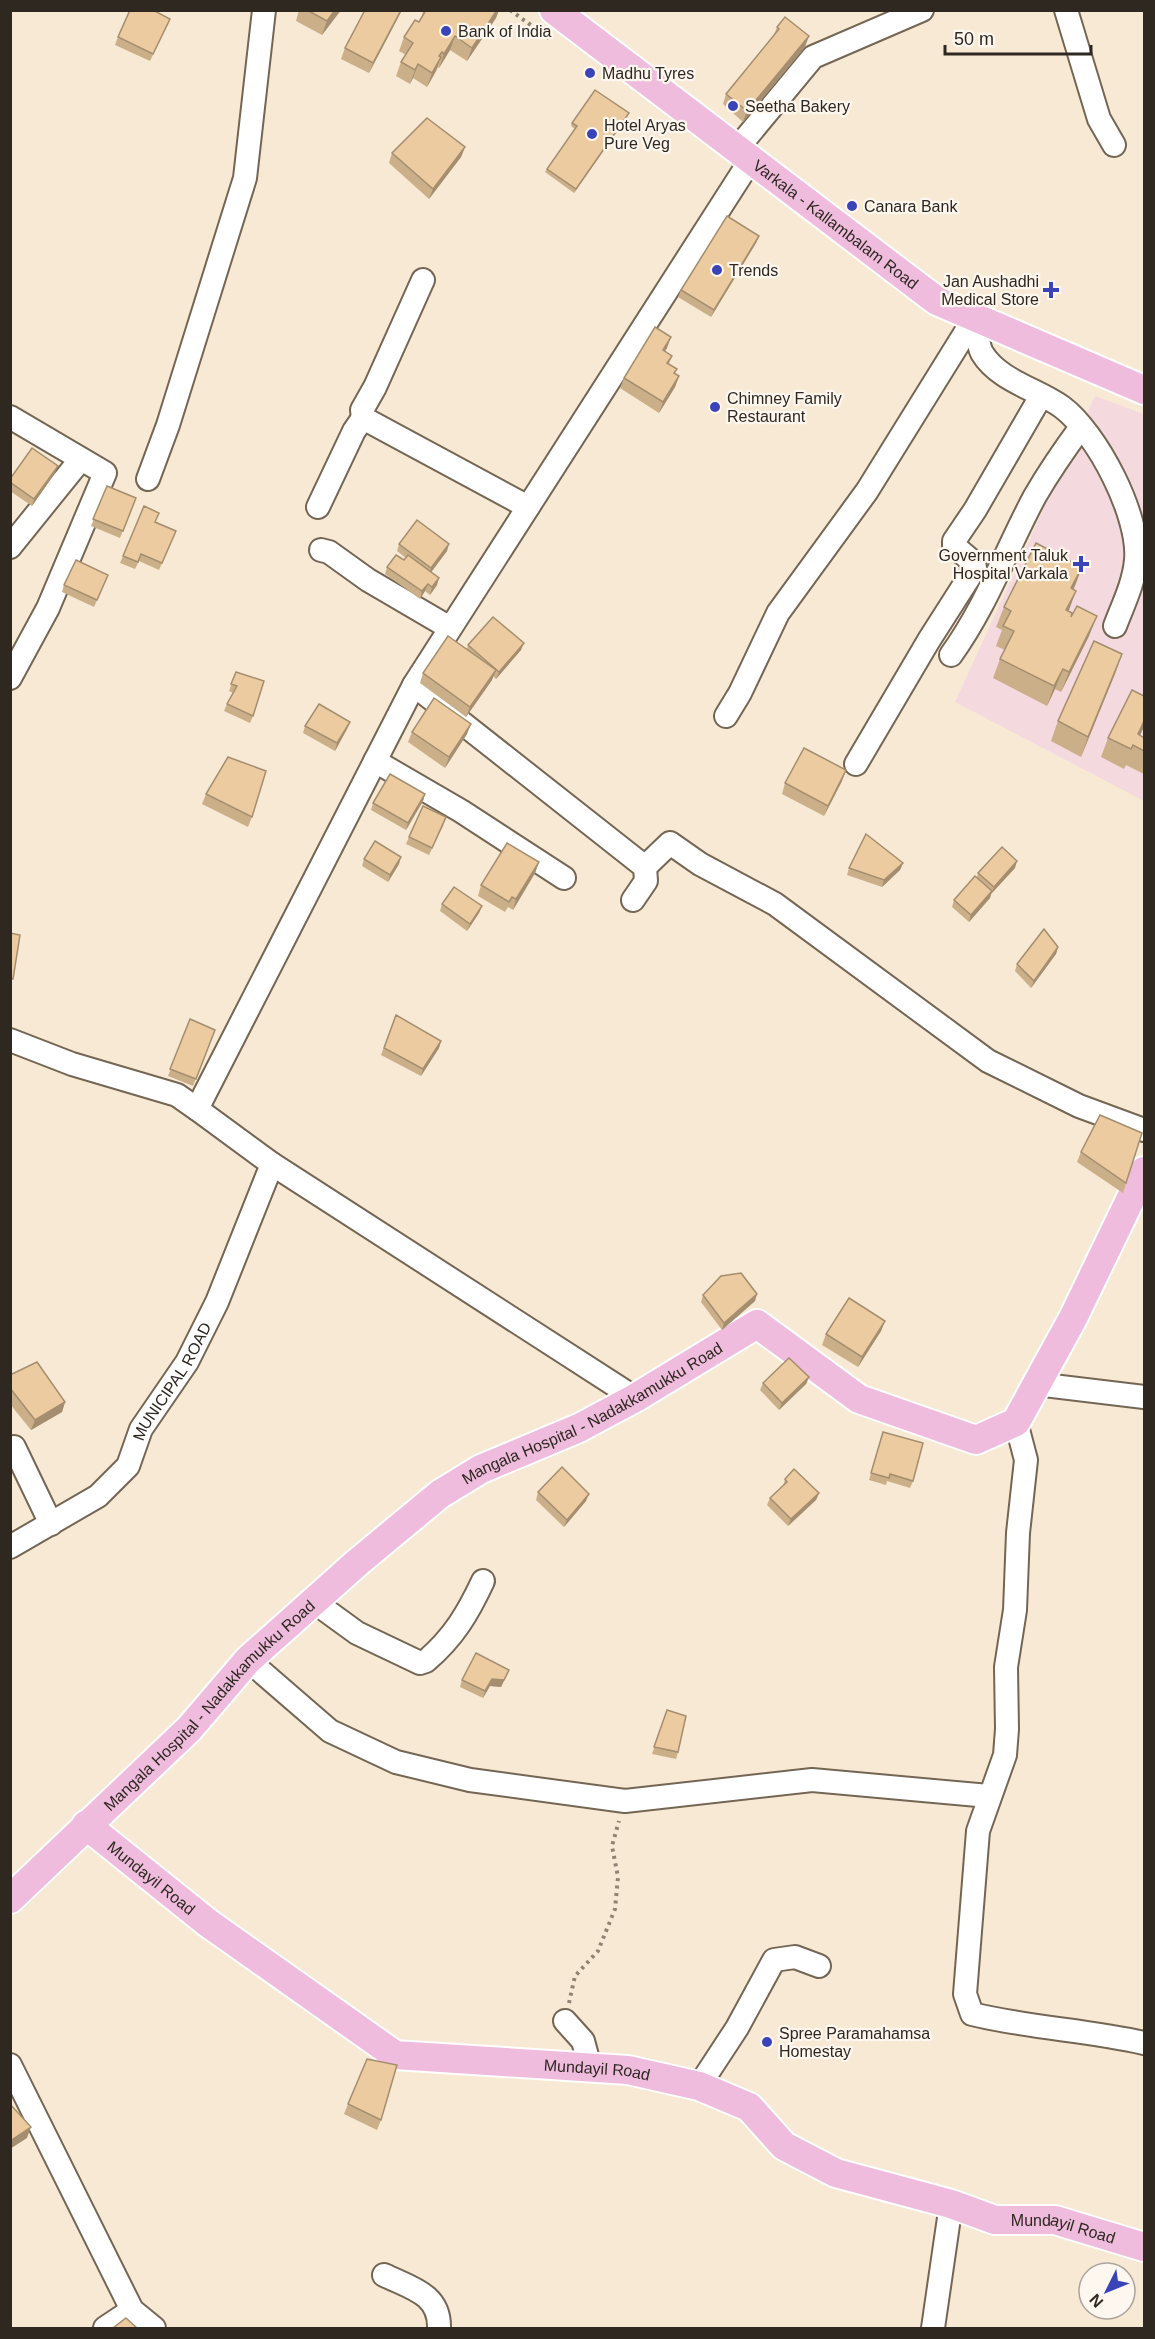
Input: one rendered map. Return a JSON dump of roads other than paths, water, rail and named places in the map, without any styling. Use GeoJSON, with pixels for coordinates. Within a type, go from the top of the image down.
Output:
{"type":"FeatureCollection","features":[{"type":"Feature","properties":{"kind":"main road","name":"Varkala - Kallambalam Road"},"geometry":{"type":"LineString","coordinates":[[554,10],[937,301],[1144,390]]}},
{"type":"Feature","properties":{"kind":"main road"},"geometry":{"type":"LineString","coordinates":[[1016,1422],[1073,1318],[1144,1171]]}},
{"type":"Feature","properties":{"kind":"main road","name":"Mangala Hospital - Nadakkamukku Road"},"geometry":{"type":"LineString","coordinates":[[10,1899],[189,1729],[248,1660],[412,1516],[461,1480],[579,1428],[635,1398],[757,1324],[859,1399],[976,1440],[1016,1422]]}},
{"type":"Feature","properties":{"kind":"main road","name":"Mundayil Road"},"geometry":{"type":"LineString","coordinates":[[86,1825],[208,1923],[394,2055],[628,2070],[699,2086],[749,2107],[784,2146],[836,2173],[951,2204],[995,2220],[1055,2220],[1144,2247]]}},
{"type":"Feature","properties":{"kind":"street"},"geometry":{"type":"LineString","coordinates":[[148,479],[168,424],[245,178],[264,10]]}},
{"type":"Feature","properties":{"kind":"street"},"geometry":{"type":"LineString","coordinates":[[197,1109],[414,685],[528,507],[743,155],[813,57],[922,10]]}},
{"type":"Feature","properties":{"kind":"street"},"geometry":{"type":"LineString","coordinates":[[1066,10],[1099,120],[1114,145]]}},
{"type":"Feature","properties":{"kind":"street"},"geometry":{"type":"LineString","coordinates":[[318,507],[354,430],[363,418],[362,410],[375,387],[423,280]]}},
{"type":"Feature","properties":{"kind":"street"},"geometry":{"type":"LineString","coordinates":[[975,317],[982,352],[1003,374],[1062,407],[1101,452],[1113,476],[1128,511],[1137,553],[1132,583],[1115,626]]}},
{"type":"Feature","properties":{"kind":"street"},"geometry":{"type":"LineString","coordinates":[[726,716],[740,693],[778,613],[867,491],[975,317]]}},
{"type":"Feature","properties":{"kind":"street"},"geometry":{"type":"LineString","coordinates":[[856,764],[928,640],[975,568],[974,563],[954,546],[954,541],[975,510],[1041,396]]}},
{"type":"Feature","properties":{"kind":"street"},"geometry":{"type":"LineString","coordinates":[[10,417],[105,473],[48,608],[10,678]]}},
{"type":"Feature","properties":{"kind":"street"},"geometry":{"type":"LineString","coordinates":[[363,418],[528,507]]}},
{"type":"Feature","properties":{"kind":"street"},"geometry":{"type":"LineString","coordinates":[[951,655],[986,601],[1034,498],[1055,463],[1081,427]]}},
{"type":"Feature","properties":{"kind":"street"},"geometry":{"type":"LineString","coordinates":[[10,547],[81,459]]}},
{"type":"Feature","properties":{"kind":"street"},"geometry":{"type":"LineString","coordinates":[[321,549],[329,552],[368,580],[450,628]]}},
{"type":"Feature","properties":{"kind":"street"},"geometry":{"type":"LineString","coordinates":[[414,685],[645,867],[646,881],[633,900]]}},
{"type":"Feature","properties":{"kind":"street"},"geometry":{"type":"LineString","coordinates":[[375,760],[461,811],[564,878]]}},
{"type":"Feature","properties":{"kind":"street"},"geometry":{"type":"LineString","coordinates":[[645,867],[670,843],[700,864],[775,904],[988,1061],[1078,1106],[1144,1130]]}},
{"type":"Feature","properties":{"kind":"street"},"geometry":{"type":"LineString","coordinates":[[10,1040],[72,1064],[177,1095],[272,1164],[635,1398]]}},
{"type":"Feature","properties":{"kind":"street","name":"MUNICIPAL ROAD"},"geometry":{"type":"LineString","coordinates":[[10,1547],[98,1497],[128,1466],[141,1429],[187,1362],[217,1302],[272,1164]]}},
{"type":"Feature","properties":{"kind":"street"},"geometry":{"type":"LineString","coordinates":[[1036,1384],[1144,1397]]}},
{"type":"Feature","properties":{"kind":"street"},"geometry":{"type":"LineString","coordinates":[[1016,1422],[1026,1460],[1018,1533],[1014,1610],[1006,1668],[1005,1755],[978,1831],[965,1994],[972,2014],[1007,2022],[1101,2033],[1144,2043]]}},
{"type":"Feature","properties":{"kind":"street"},"geometry":{"type":"LineString","coordinates":[[14,1447],[51,1524]]}},
{"type":"Feature","properties":{"kind":"street"},"geometry":{"type":"LineString","coordinates":[[313,1602],[357,1633],[420,1663],[432,1656],[454,1634],[468,1613],[483,1581]]}},
{"type":"Feature","properties":{"kind":"street"},"geometry":{"type":"LineString","coordinates":[[248,1660],[330,1731],[396,1762],[470,1780],[625,1801],[812,1780],[989,1796]]}},
{"type":"Feature","properties":{"kind":"street"},"geometry":{"type":"LineString","coordinates":[[699,2086],[737,2028],[774,1960],[795,1957],[819,1965]]}},
{"type":"Feature","properties":{"kind":"street"},"geometry":{"type":"LineString","coordinates":[[565,2022],[583,2041],[590,2067]]}},
{"type":"Feature","properties":{"kind":"street"},"geometry":{"type":"LineString","coordinates":[[10,2065],[132,2310],[154,2328]]}},
{"type":"Feature","properties":{"kind":"street"},"geometry":{"type":"LineString","coordinates":[[933,2328],[951,2204]]}},
{"type":"Feature","properties":{"kind":"street"},"geometry":{"type":"LineString","coordinates":[[384,2275],[429,2298],[439,2315],[439,2328]]}},
{"type":"Feature","properties":{"kind":"street"},"geometry":{"type":"LineString","coordinates":[[105,2328],[132,2310]]}},
{"type":"Feature","properties":{"kind":"place","name":"Bank of India"},"geometry":{"type":"Point","coordinates":[446,31]}},
{"type":"Feature","properties":{"kind":"place","name":"Madhu Tyres"},"geometry":{"type":"Point","coordinates":[590,73]}},
{"type":"Feature","properties":{"kind":"place","name":"Seetha Bakery"},"geometry":{"type":"Point","coordinates":[733,106]}},
{"type":"Feature","properties":{"kind":"place","name":"Hotel Aryas Pure Veg"},"geometry":{"type":"Point","coordinates":[592,134]}},
{"type":"Feature","properties":{"kind":"place","name":"Canara Bank"},"geometry":{"type":"Point","coordinates":[852,206]}},
{"type":"Feature","properties":{"kind":"place","name":"Trends"},"geometry":{"type":"Point","coordinates":[717,270]}},
{"type":"Feature","properties":{"kind":"place","name":"Jan Aushadhi Medical Store"},"geometry":{"type":"Point","coordinates":[1051,290]}},
{"type":"Feature","properties":{"kind":"place","name":"Chimney Family Restaurant"},"geometry":{"type":"Point","coordinates":[715,407]}},
{"type":"Feature","properties":{"kind":"place","name":"Government Taluk Hospital Varkala"},"geometry":{"type":"Point","coordinates":[1081,564]}},
{"type":"Feature","properties":{"kind":"place","name":"Spree Paramahamsa Homestay"},"geometry":{"type":"Point","coordinates":[767,2042]}}]}
